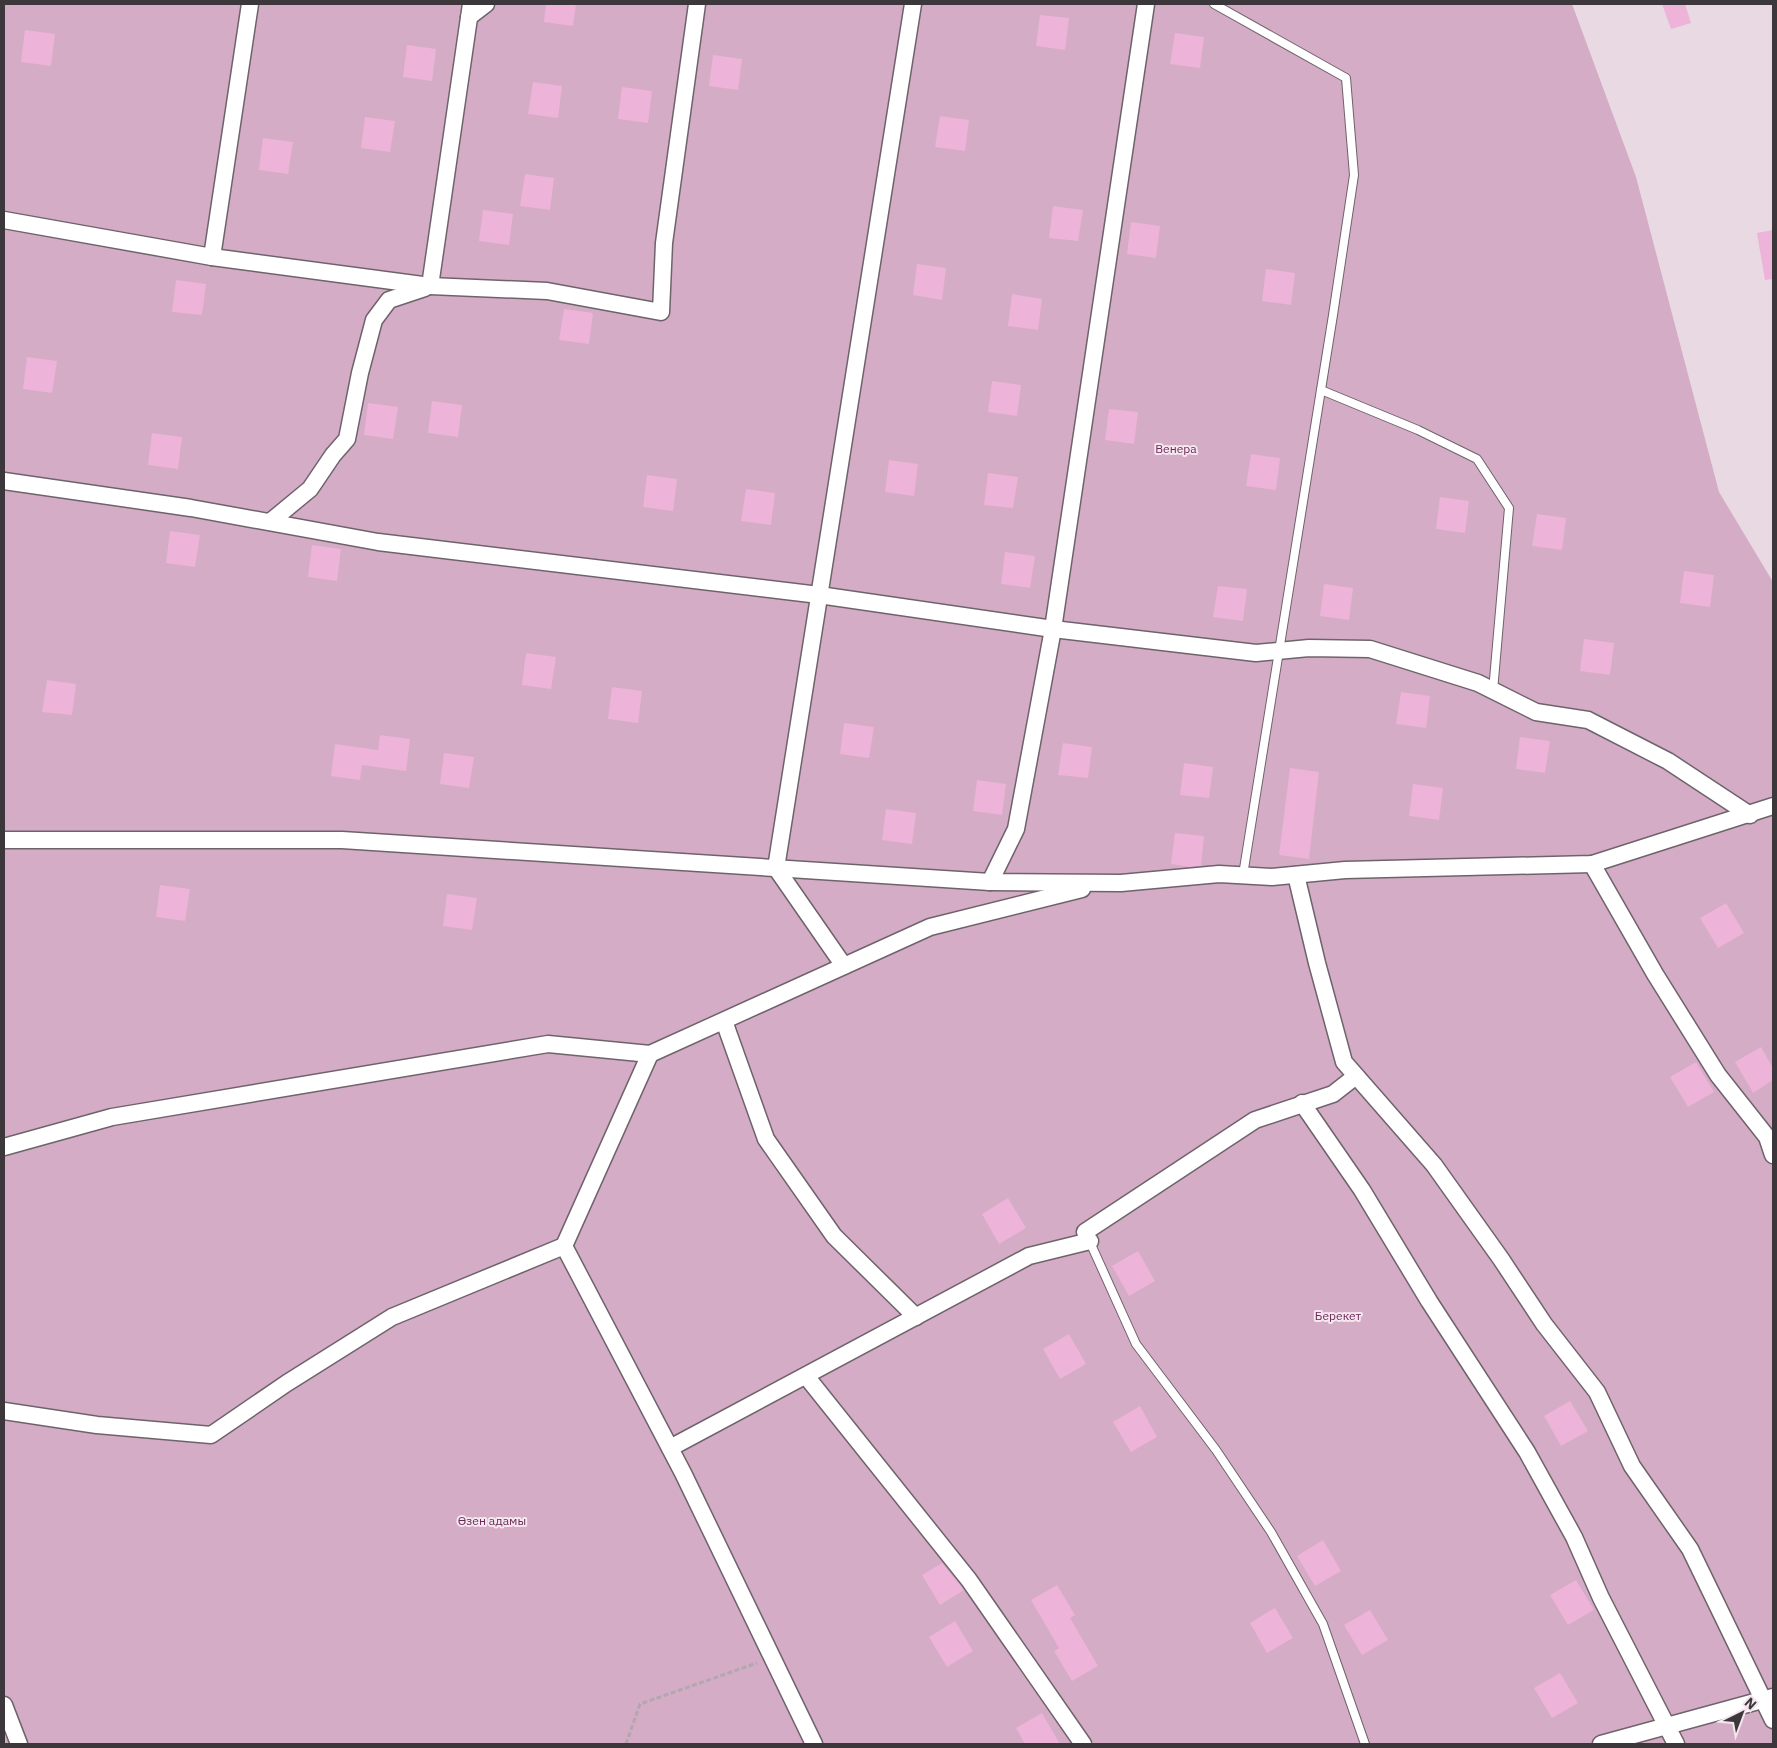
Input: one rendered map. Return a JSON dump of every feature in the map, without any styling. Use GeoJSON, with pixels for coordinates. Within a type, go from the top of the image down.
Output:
{"type":"FeatureCollection","features":[{"type":"Feature","properties":{"kind":"street"},"geometry":{"type":"LineString","coordinates":[[212,257],[250,4]]}},
{"type":"Feature","properties":{"kind":"street"},"geometry":{"type":"LineString","coordinates":[[430,286],[470,10],[486,4]]}},
{"type":"Feature","properties":{"kind":"street"},"geometry":{"type":"LineString","coordinates":[[4,220],[212,257],[430,286],[547,290],[661,312],[664,243],[696,4]]}},
{"type":"Feature","properties":{"kind":"street"},"geometry":{"type":"LineString","coordinates":[[844,966],[776,868],[913,4]]}},
{"type":"Feature","properties":{"kind":"street"},"geometry":{"type":"LineString","coordinates":[[990,882],[1016,830],[1053,629],[1146,4]]}},
{"type":"Feature","properties":{"kind":"street"},"geometry":{"type":"LineString","coordinates":[[270,522],[310,489],[333,455],[348,439],[360,372],[374,320],[389,300],[430,286]]}},
{"type":"Feature","properties":{"kind":"street"},"geometry":{"type":"LineString","coordinates":[[4,481],[191,508],[378,542],[819,595],[1053,629],[1256,654],[1309,648],[1370,649],[1478,683],[1536,712],[1588,720],[1668,761],[1750,815]]}},
{"type":"Feature","properties":{"kind":"street"},"geometry":{"type":"LineString","coordinates":[[4,840],[342,840],[990,882],[1121,883],[1219,874],[1272,877],[1345,870],[1592,864],[1750,815],[1773,806]]}},
{"type":"Feature","properties":{"kind":"street"},"geometry":{"type":"LineString","coordinates":[[1592,864],[1718,1075],[1767,1137],[1773,1155]]}},
{"type":"Feature","properties":{"kind":"street"},"geometry":{"type":"LineString","coordinates":[[1296,875],[1317,963],[1344,1062],[1434,1165],[1502,1259],[1544,1324],[1597,1392],[1632,1466],[1690,1549],[1768,1698],[1773,1720]]}},
{"type":"Feature","properties":{"kind":"street"},"geometry":{"type":"LineString","coordinates":[[4,1148],[112,1117],[548,1044],[650,1054],[930,928],[1105,883]]}},
{"type":"Feature","properties":{"kind":"street"},"geometry":{"type":"LineString","coordinates":[[724,1021],[766,1139],[834,1236],[916,1317]]}},
{"type":"Feature","properties":{"kind":"street"},"geometry":{"type":"LineString","coordinates":[[4,1411],[97,1425],[211,1435],[287,1383],[392,1317],[564,1246],[650,1054]]}},
{"type":"Feature","properties":{"kind":"street"},"geometry":{"type":"LineString","coordinates":[[670,1448],[1029,1256],[1088,1236],[1255,1120],[1332,1094],[1356,1076]]}},
{"type":"Feature","properties":{"kind":"street"},"geometry":{"type":"LineString","coordinates":[[1302,1103],[1362,1190],[1429,1301],[1527,1452],[1574,1538],[1601,1598],[1676,1744]]}},
{"type":"Feature","properties":{"kind":"street"},"geometry":{"type":"LineString","coordinates":[[564,1246],[670,1448],[814,1744]]}},
{"type":"Feature","properties":{"kind":"street"},"geometry":{"type":"LineString","coordinates":[[806,1376],[969,1580],[1083,1744]]}},
{"type":"Feature","properties":{"kind":"street"},"geometry":{"type":"LineString","coordinates":[[1601,1744],[1768,1698]]}},
{"type":"Feature","properties":{"kind":"street"},"geometry":{"type":"LineString","coordinates":[[4,1705],[19,1744]]}},
{"type":"Feature","properties":{"kind":"lane"},"geometry":{"type":"LineString","coordinates":[[1214,4],[1346,78],[1354,175],[1243,876]]}},
{"type":"Feature","properties":{"kind":"lane"},"geometry":{"type":"LineString","coordinates":[[1321,390],[1418,430],[1477,458],[1509,508],[1493,690]]}},
{"type":"Feature","properties":{"kind":"lane"},"geometry":{"type":"LineString","coordinates":[[1088,1236],[1136,1344],[1227,1466],[1271,1532],[1323,1624],[1365,1744]]}},
{"type":"Feature","properties":{"kind":"path"},"geometry":{"type":"LineString","coordinates":[[626,1744],[640,1704],[772,1658]]}},
{"type":"Feature","properties":{"kind":"green space"},"geometry":{"type":"Polygon","coordinates":[[[4,4],[1572,4],[1636,177],[1719,492],[1773,582],[1773,1744],[4,1744],[4,4]]]}},
{"type":"Feature","properties":{"kind":"building"},"geometry":{"type":"Polygon","coordinates":[[[546,4],[576,4],[573,26],[544,22],[546,4]]]}},
{"type":"Feature","properties":{"kind":"building"},"geometry":{"type":"Polygon","coordinates":[[[1662,4],[1685,4],[1691,23],[1671,29],[1662,4]]]}},
{"type":"Feature","properties":{"kind":"building"},"geometry":{"type":"Polygon","coordinates":[[[1040,15],[1069,18],[1065,50],[1036,46],[1040,15]]]}},
{"type":"Feature","properties":{"kind":"building"},"geometry":{"type":"Polygon","coordinates":[[[25,30],[55,34],[51,66],[21,62],[25,30]]]}},
{"type":"Feature","properties":{"kind":"building"},"geometry":{"type":"Polygon","coordinates":[[[1175,33],[1204,37],[1200,68],[1170,64],[1175,33]]]}},
{"type":"Feature","properties":{"kind":"building"},"geometry":{"type":"Polygon","coordinates":[[[407,45],[436,49],[432,81],[403,77],[407,45]]]}},
{"type":"Feature","properties":{"kind":"building"},"geometry":{"type":"Polygon","coordinates":[[[713,55],[742,59],[738,90],[709,86],[713,55]]]}},
{"type":"Feature","properties":{"kind":"building"},"geometry":{"type":"Polygon","coordinates":[[[533,82],[562,86],[558,118],[528,114],[533,82]]]}},
{"type":"Feature","properties":{"kind":"building"},"geometry":{"type":"Polygon","coordinates":[[[622,87],[652,91],[648,123],[618,119],[622,87]]]}},
{"type":"Feature","properties":{"kind":"building"},"geometry":{"type":"Polygon","coordinates":[[[940,116],[969,120],[965,151],[935,147],[940,116]]]}},
{"type":"Feature","properties":{"kind":"building"},"geometry":{"type":"Polygon","coordinates":[[[365,117],[395,121],[390,152],[361,148],[365,117]]]}},
{"type":"Feature","properties":{"kind":"building"},"geometry":{"type":"Polygon","coordinates":[[[263,138],[293,142],[288,174],[259,170],[263,138]]]}},
{"type":"Feature","properties":{"kind":"building"},"geometry":{"type":"Polygon","coordinates":[[[525,174],[554,178],[550,210],[520,206],[525,174]]]}},
{"type":"Feature","properties":{"kind":"building"},"geometry":{"type":"Polygon","coordinates":[[[1053,206],[1083,210],[1078,241],[1049,238],[1053,206]]]}},
{"type":"Feature","properties":{"kind":"building"},"geometry":{"type":"Polygon","coordinates":[[[483,210],[513,214],[509,245],[479,241],[483,210]]]}},
{"type":"Feature","properties":{"kind":"building"},"geometry":{"type":"Polygon","coordinates":[[[1131,222],[1160,226],[1156,258],[1127,254],[1131,222]]]}},
{"type":"Feature","properties":{"kind":"building"},"geometry":{"type":"Polygon","coordinates":[[[1773,230],[1773,279],[1765,280],[1757,233],[1773,230]]]}},
{"type":"Feature","properties":{"kind":"building"},"geometry":{"type":"Polygon","coordinates":[[[917,264],[946,268],[942,300],[913,295],[917,264]]]}},
{"type":"Feature","properties":{"kind":"building"},"geometry":{"type":"Polygon","coordinates":[[[1266,269],[1295,273],[1291,305],[1262,301],[1266,269]]]}},
{"type":"Feature","properties":{"kind":"building"},"geometry":{"type":"Polygon","coordinates":[[[176,280],[206,284],[202,315],[172,312],[176,280]]]}},
{"type":"Feature","properties":{"kind":"building"},"geometry":{"type":"Polygon","coordinates":[[[1012,294],[1042,299],[1038,330],[1008,326],[1012,294]]]}},
{"type":"Feature","properties":{"kind":"building"},"geometry":{"type":"Polygon","coordinates":[[[564,309],[593,313],[589,344],[559,340],[564,309]]]}},
{"type":"Feature","properties":{"kind":"building"},"geometry":{"type":"Polygon","coordinates":[[[27,357],[57,361],[52,393],[23,389],[27,357]]]}},
{"type":"Feature","properties":{"kind":"building"},"geometry":{"type":"Polygon","coordinates":[[[992,381],[1021,385],[1017,416],[988,412],[992,381]]]}},
{"type":"Feature","properties":{"kind":"building"},"geometry":{"type":"Polygon","coordinates":[[[432,401],[462,405],[458,437],[428,433],[432,401]]]}},
{"type":"Feature","properties":{"kind":"building"},"geometry":{"type":"Polygon","coordinates":[[[368,403],[398,407],[393,439],[364,435],[368,403]]]}},
{"type":"Feature","properties":{"kind":"building"},"geometry":{"type":"Polygon","coordinates":[[[1109,409],[1138,412],[1134,444],[1105,440],[1109,409]]]}},
{"type":"Feature","properties":{"kind":"building"},"geometry":{"type":"Polygon","coordinates":[[[152,433],[182,437],[178,469],[148,465],[152,433]]]}},
{"type":"Feature","properties":{"kind":"building"},"geometry":{"type":"Polygon","coordinates":[[[1251,454],[1280,458],[1276,490],[1246,486],[1251,454]]]}},
{"type":"Feature","properties":{"kind":"building"},"geometry":{"type":"Polygon","coordinates":[[[889,460],[918,464],[914,496],[885,492],[889,460]]]}},
{"type":"Feature","properties":{"kind":"building"},"geometry":{"type":"Polygon","coordinates":[[[988,473],[1018,477],[1013,508],[984,505],[988,473]]]}},
{"type":"Feature","properties":{"kind":"building"},"geometry":{"type":"Polygon","coordinates":[[[647,475],[677,479],[673,511],[643,507],[647,475]]]}},
{"type":"Feature","properties":{"kind":"building"},"geometry":{"type":"Polygon","coordinates":[[[746,489],[775,493],[771,525],[741,521],[746,489]]]}},
{"type":"Feature","properties":{"kind":"building"},"geometry":{"type":"Polygon","coordinates":[[[1440,497],[1469,501],[1465,533],[1436,529],[1440,497]]]}},
{"type":"Feature","properties":{"kind":"building"},"geometry":{"type":"Polygon","coordinates":[[[1537,514],[1566,518],[1562,550],[1532,546],[1537,514]]]}},
{"type":"Feature","properties":{"kind":"building"},"geometry":{"type":"Polygon","coordinates":[[[170,531],[200,535],[195,567],[166,563],[170,531]]]}},
{"type":"Feature","properties":{"kind":"building"},"geometry":{"type":"Polygon","coordinates":[[[312,545],[341,549],[337,581],[308,577],[312,545]]]}},
{"type":"Feature","properties":{"kind":"building"},"geometry":{"type":"Polygon","coordinates":[[[1005,552],[1035,556],[1030,588],[1001,584],[1005,552]]]}},
{"type":"Feature","properties":{"kind":"building"},"geometry":{"type":"Polygon","coordinates":[[[1684,571],[1714,575],[1710,607],[1680,603],[1684,571]]]}},
{"type":"Feature","properties":{"kind":"building"},"geometry":{"type":"Polygon","coordinates":[[[1324,584],[1353,588],[1349,620],[1320,616],[1324,584]]]}},
{"type":"Feature","properties":{"kind":"building"},"geometry":{"type":"Polygon","coordinates":[[[1218,586],[1247,589],[1243,621],[1213,617],[1218,586]]]}},
{"type":"Feature","properties":{"kind":"building"},"geometry":{"type":"Polygon","coordinates":[[[1584,639],[1614,643],[1610,675],[1580,671],[1584,639]]]}},
{"type":"Feature","properties":{"kind":"building"},"geometry":{"type":"Polygon","coordinates":[[[526,653],[556,657],[551,689],[522,685],[526,653]]]}},
{"type":"Feature","properties":{"kind":"building"},"geometry":{"type":"Polygon","coordinates":[[[47,680],[76,684],[72,715],[42,712],[47,680]]]}},
{"type":"Feature","properties":{"kind":"building"},"geometry":{"type":"Polygon","coordinates":[[[612,687],[642,691],[638,723],[608,719],[612,687]]]}},
{"type":"Feature","properties":{"kind":"building"},"geometry":{"type":"Polygon","coordinates":[[[1401,692],[1430,696],[1426,728],[1396,724],[1401,692]]]}},
{"type":"Feature","properties":{"kind":"building"},"geometry":{"type":"Polygon","coordinates":[[[844,723],[874,727],[869,758],[840,754],[844,723]]]}},
{"type":"Feature","properties":{"kind":"building"},"geometry":{"type":"Polygon","coordinates":[[[380,735],[410,739],[406,771],[362,765],[360,780],[331,776],[335,744],[378,750],[380,735]]]}},
{"type":"Feature","properties":{"kind":"building"},"geometry":{"type":"Polygon","coordinates":[[[1520,737],[1550,741],[1545,773],[1516,769],[1520,737]]]}},
{"type":"Feature","properties":{"kind":"building"},"geometry":{"type":"Polygon","coordinates":[[[1063,743],[1092,747],[1088,778],[1058,775],[1063,743]]]}},
{"type":"Feature","properties":{"kind":"building"},"geometry":{"type":"Polygon","coordinates":[[[444,753],[474,757],[469,788],[440,784],[444,753]]]}},
{"type":"Feature","properties":{"kind":"building"},"geometry":{"type":"Polygon","coordinates":[[[1184,763],[1213,767],[1209,798],[1180,795],[1184,763]]]}},
{"type":"Feature","properties":{"kind":"building"},"geometry":{"type":"Polygon","coordinates":[[[1290,768],[1319,772],[1309,859],[1279,855],[1290,768]]]}},
{"type":"Feature","properties":{"kind":"building"},"geometry":{"type":"Polygon","coordinates":[[[977,780],[1006,784],[1002,815],[973,811],[977,780]]]}},
{"type":"Feature","properties":{"kind":"building"},"geometry":{"type":"Polygon","coordinates":[[[1413,784],[1443,788],[1439,820],[1409,816],[1413,784]]]}},
{"type":"Feature","properties":{"kind":"building"},"geometry":{"type":"Polygon","coordinates":[[[886,809],[916,813],[912,844],[882,840],[886,809]]]}},
{"type":"Feature","properties":{"kind":"building"},"geometry":{"type":"Polygon","coordinates":[[[1175,833],[1204,836],[1201,866],[1190,867],[1171,864],[1175,833]]]}},
{"type":"Feature","properties":{"kind":"building"},"geometry":{"type":"Polygon","coordinates":[[[160,885],[190,889],[185,921],[156,917],[160,885]]]}},
{"type":"Feature","properties":{"kind":"building"},"geometry":{"type":"Polygon","coordinates":[[[447,894],[477,898],[472,930],[443,926],[447,894]]]}},
{"type":"Feature","properties":{"kind":"building"},"geometry":{"type":"Polygon","coordinates":[[[1726,903],[1744,933],[1718,948],[1700,918],[1726,903]]]}},
{"type":"Feature","properties":{"kind":"building"},"geometry":{"type":"Polygon","coordinates":[[[1761,1047],[1773,1068],[1773,1080],[1753,1093],[1735,1062],[1761,1047]]]}},
{"type":"Feature","properties":{"kind":"building"},"geometry":{"type":"Polygon","coordinates":[[[1696,1062],[1714,1092],[1688,1107],[1670,1077],[1696,1062]]]}},
{"type":"Feature","properties":{"kind":"building"},"geometry":{"type":"Polygon","coordinates":[[[1008,1198],[1026,1228],[999,1244],[982,1214],[1008,1198]]]}},
{"type":"Feature","properties":{"kind":"building"},"geometry":{"type":"Polygon","coordinates":[[[1138,1251],[1155,1281],[1129,1296],[1112,1266],[1138,1251]]]}},
{"type":"Feature","properties":{"kind":"building"},"geometry":{"type":"Polygon","coordinates":[[[1069,1334],[1086,1364],[1060,1379],[1043,1349],[1069,1334]]]}},
{"type":"Feature","properties":{"kind":"building"},"geometry":{"type":"Polygon","coordinates":[[[1570,1401],[1588,1431],[1561,1446],[1544,1416],[1570,1401]]]}},
{"type":"Feature","properties":{"kind":"building"},"geometry":{"type":"Polygon","coordinates":[[[1140,1406],[1157,1437],[1131,1452],[1113,1422],[1140,1406]]]}},
{"type":"Feature","properties":{"kind":"building"},"geometry":{"type":"Polygon","coordinates":[[[1323,1540],[1341,1571],[1315,1586],[1297,1556],[1323,1540]]]}},
{"type":"Feature","properties":{"kind":"building"},"geometry":{"type":"Polygon","coordinates":[[[942,1563],[964,1590],[940,1605],[922,1575],[942,1563]]]}},
{"type":"Feature","properties":{"kind":"building"},"geometry":{"type":"Polygon","coordinates":[[[1576,1580],[1594,1610],[1568,1625],[1550,1595],[1576,1580]]]}},
{"type":"Feature","properties":{"kind":"building"},"geometry":{"type":"Polygon","coordinates":[[[1057,1585],[1075,1615],[1070,1618],[1098,1666],[1072,1681],[1054,1651],[1059,1648],[1031,1600],[1057,1585]]]}},
{"type":"Feature","properties":{"kind":"building"},"geometry":{"type":"Polygon","coordinates":[[[1275,1608],[1293,1638],[1267,1653],[1250,1623],[1275,1608]]]}},
{"type":"Feature","properties":{"kind":"building"},"geometry":{"type":"Polygon","coordinates":[[[1370,1610],[1388,1640],[1362,1655],[1344,1625],[1370,1610]]]}},
{"type":"Feature","properties":{"kind":"building"},"geometry":{"type":"Polygon","coordinates":[[[955,1621],[973,1651],[947,1667],[929,1637],[955,1621]]]}},
{"type":"Feature","properties":{"kind":"building"},"geometry":{"type":"Polygon","coordinates":[[[1560,1673],[1578,1703],[1552,1718],[1534,1688],[1560,1673]]]}},
{"type":"Feature","properties":{"kind":"building"},"geometry":{"type":"Polygon","coordinates":[[[1042,1713],[1060,1744],[1025,1744],[1016,1728],[1042,1713]]]}},
{"type":"Feature","properties":{"kind":"park label","name":"Венера"},"geometry":{"type":"Point","coordinates":[1176,449]}},
{"type":"Feature","properties":{"kind":"park label","name":"Берекет"},"geometry":{"type":"Point","coordinates":[1338,1316]}},
{"type":"Feature","properties":{"kind":"park label","name":"Өзен адамы"},"geometry":{"type":"Point","coordinates":[492,1521]}}]}
